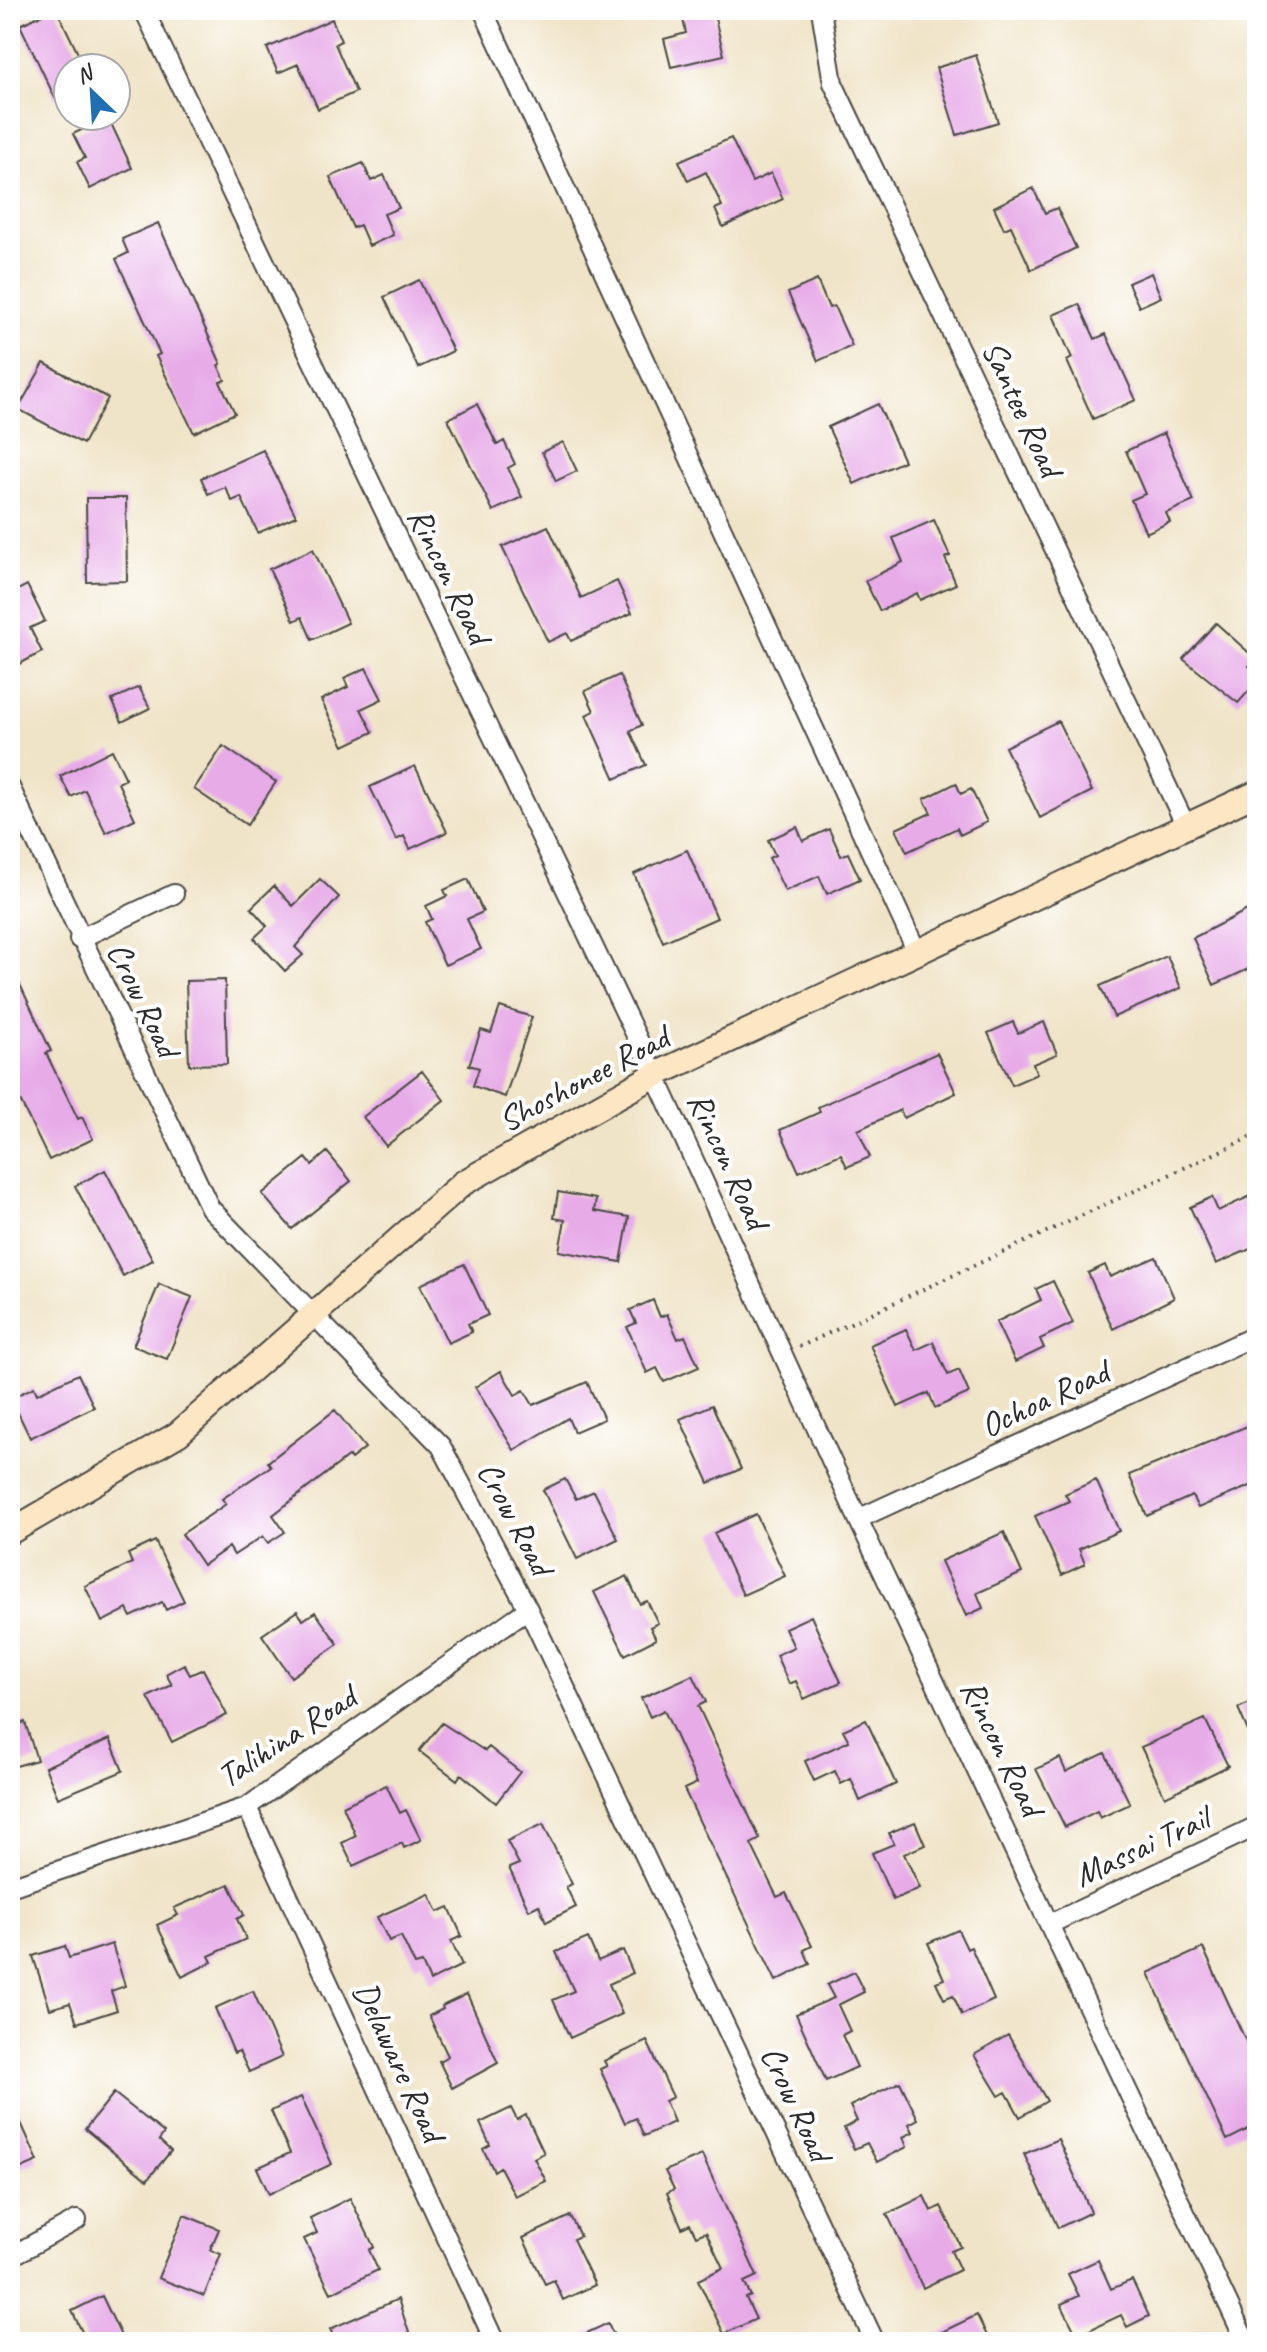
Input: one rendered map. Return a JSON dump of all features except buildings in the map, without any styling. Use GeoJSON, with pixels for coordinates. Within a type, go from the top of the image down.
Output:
{"type":"FeatureCollection","features":[{"type":"Feature","properties":{"kind":"street","name":"Rincon Road"},"geometry":{"type":"LineString","coordinates":[[144,10],[655,1075],[858,1519],[1052,1923],[1246,2342]]}},
{"type":"Feature","properties":{"kind":"street"},"geometry":{"type":"LineString","coordinates":[[483,10],[917,952]]}},
{"type":"Feature","properties":{"kind":"street","name":"Santee Road"},"geometry":{"type":"LineString","coordinates":[[821,10],[833,83],[1186,826]]}},
{"type":"Feature","properties":{"kind":"street","name":"Crow Road"},"geometry":{"type":"LineString","coordinates":[[10,787],[79,939],[210,1208],[441,1446],[528,1609],[875,2342]]}},
{"type":"Feature","properties":{"kind":"street","name":"Shoshonee Road"},"geometry":{"type":"LineString","coordinates":[[10,1532],[178,1434],[463,1183],[655,1075],[1257,793]]}},
{"type":"Feature","properties":{"kind":"street"},"geometry":{"type":"LineString","coordinates":[[79,939],[174,894]]}},
{"type":"Feature","properties":{"kind":"street","name":"Ochoa Road"},"geometry":{"type":"LineString","coordinates":[[858,1519],[1257,1335]]}},
{"type":"Feature","properties":{"kind":"street","name":"Talihina Road"},"geometry":{"type":"LineString","coordinates":[[10,1887],[247,1807],[528,1609]]}},
{"type":"Feature","properties":{"kind":"street","name":"Delaware Road"},"geometry":{"type":"LineString","coordinates":[[247,1807],[495,2342]]}},
{"type":"Feature","properties":{"kind":"street","name":"Massai Trail"},"geometry":{"type":"LineString","coordinates":[[1052,1923],[1257,1826]]}},
{"type":"Feature","properties":{"kind":"street"},"geometry":{"type":"LineString","coordinates":[[10,2257],[77,2220]]}},
{"type":"Feature","properties":{"kind":"path"},"geometry":{"type":"LineString","coordinates":[[783,1355],[1257,1134]]}}]}
